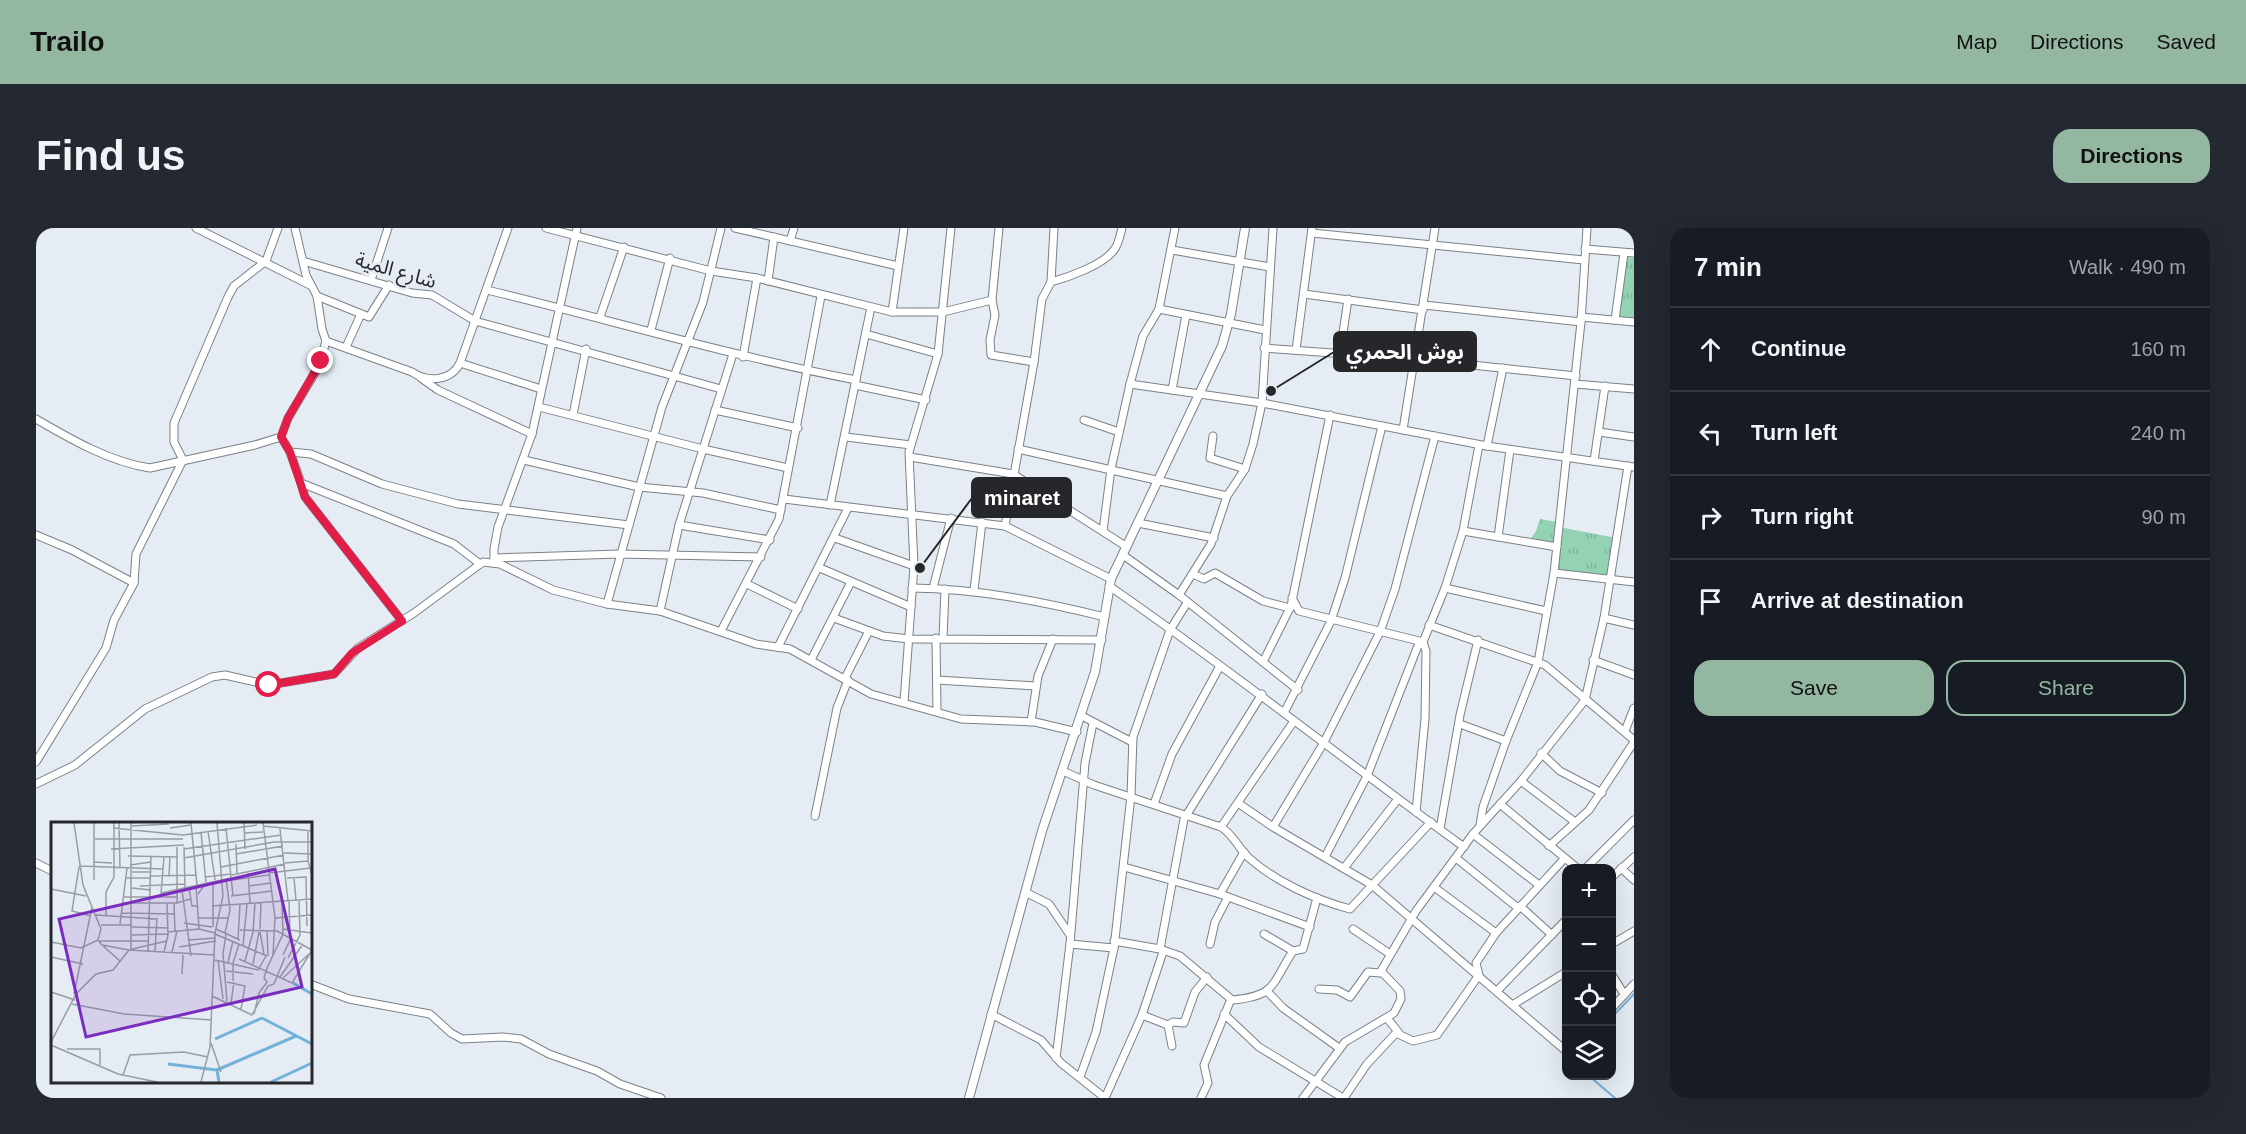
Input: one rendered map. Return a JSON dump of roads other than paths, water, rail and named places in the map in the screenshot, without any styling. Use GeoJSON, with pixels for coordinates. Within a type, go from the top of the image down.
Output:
{"type":"FeatureCollection","features":[{"type":"Feature","properties":{"kind":"street"},"geometry":{"type":"LineString","coordinates":[[196,228],[310,285]]}},
{"type":"Feature","properties":{"kind":"street"},"geometry":{"type":"LineString","coordinates":[[183,460],[174,442],[174,423],[234,286],[266,261],[278,228]]}},
{"type":"Feature","properties":{"kind":"street"},"geometry":{"type":"LineString","coordinates":[[281,437],[288,418],[319,366],[326,341],[317,296],[310,285],[295,228]]}},
{"type":"Feature","properties":{"kind":"street"},"geometry":{"type":"LineString","coordinates":[[370,280],[388,228]]}},
{"type":"Feature","properties":{"kind":"street"},"geometry":{"type":"LineString","coordinates":[[421,378],[447,377],[455,374],[508,228]]}},
{"type":"Feature","properties":{"kind":"street"},"geometry":{"type":"LineString","coordinates":[[546,228],[576,231],[711,271],[757,278],[821,296],[892,312],[943,312],[992,300]]}},
{"type":"Feature","properties":{"kind":"street"},"geometry":{"type":"LineString","coordinates":[[607,604],[654,435],[703,302],[721,228]]}},
{"type":"Feature","properties":{"kind":"street"},"geometry":{"type":"LineString","coordinates":[[735,228],[898,266]]}},
{"type":"Feature","properties":{"kind":"street"},"geometry":{"type":"LineString","coordinates":[[790,241],[794,228]]}},
{"type":"Feature","properties":{"kind":"street"},"geometry":{"type":"LineString","coordinates":[[892,312],[904,228]]}},
{"type":"Feature","properties":{"kind":"street"},"geometry":{"type":"LineString","coordinates":[[904,702],[914,567],[911,445],[938,354],[951,228]]}},
{"type":"Feature","properties":{"kind":"street"},"geometry":{"type":"LineString","coordinates":[[999,228],[992,300],[995,315],[990,340],[991,354],[1034,362]]}},
{"type":"Feature","properties":{"kind":"street"},"geometry":{"type":"LineString","coordinates":[[1005,526],[1012,474],[1034,362],[1042,299],[1051,282],[1054,228]]}},
{"type":"Feature","properties":{"kind":"street"},"geometry":{"type":"LineString","coordinates":[[1051,282],[1074,275],[1109,255],[1118,243],[1122,228]]}},
{"type":"Feature","properties":{"kind":"street"},"geometry":{"type":"LineString","coordinates":[[1103,531],[1111,469],[1130,384],[1143,336],[1159,309],[1175,228]]}},
{"type":"Feature","properties":{"kind":"street"},"geometry":{"type":"LineString","coordinates":[[969,1098],[1025,892],[1082,716],[1102,639],[1110,583],[1222,346],[1229,323],[1245,228]]}},
{"type":"Feature","properties":{"kind":"street"},"geometry":{"type":"LineString","coordinates":[[1179,595],[1214,538],[1227,496],[1245,469],[1262,403],[1273,228]]}},
{"type":"Feature","properties":{"kind":"street"},"geometry":{"type":"LineString","coordinates":[[1403,430],[1435,228]]}},
{"type":"Feature","properties":{"kind":"street"},"geometry":{"type":"LineString","coordinates":[[1480,825],[1506,741],[1538,662],[1554,573],[1581,319],[1587,228]]}},
{"type":"Feature","properties":{"kind":"street"},"geometry":{"type":"LineString","coordinates":[[494,561],[495,540],[524,460],[539,407],[550,340],[576,231]]}},
{"type":"Feature","properties":{"kind":"street"},"geometry":{"type":"LineString","coordinates":[[1296,350],[1312,231],[1432,246],[1584,260]]}},
{"type":"Feature","properties":{"kind":"street"},"geometry":{"type":"LineString","coordinates":[[768,281],[774,237]]}},
{"type":"Feature","properties":{"kind":"street"},"geometry":{"type":"LineString","coordinates":[[600,317],[624,247]]}},
{"type":"Feature","properties":{"kind":"street"},"geometry":{"type":"LineString","coordinates":[[1585,249],[1634,253]]}},
{"type":"Feature","properties":{"kind":"street"},"geometry":{"type":"LineString","coordinates":[[1172,250],[1270,267]]}},
{"type":"Feature","properties":{"kind":"street"},"geometry":{"type":"LineString","coordinates":[[1615,320],[1624,252]]}},
{"type":"Feature","properties":{"kind":"street"},"geometry":{"type":"LineString","coordinates":[[651,330],[670,258]]}},
{"type":"Feature","properties":{"kind":"street","name":"شارع المية"},"geometry":{"type":"LineString","coordinates":[[303,261],[412,293],[432,295],[475,321],[586,349],[721,388]]}},
{"type":"Feature","properties":{"kind":"street"},"geometry":{"type":"LineString","coordinates":[[743,357],[757,278]]}},
{"type":"Feature","properties":{"kind":"street"},"geometry":{"type":"LineString","coordinates":[[317,296],[371,316],[389,285]]}},
{"type":"Feature","properties":{"kind":"street"},"geometry":{"type":"LineString","coordinates":[[487,290],[651,330],[688,343],[743,357],[926,400]]}},
{"type":"Feature","properties":{"kind":"street"},"geometry":{"type":"LineString","coordinates":[[1304,294],[1423,308],[1634,322]]}},
{"type":"Feature","properties":{"kind":"street"},"geometry":{"type":"LineString","coordinates":[[721,631],[770,540],[781,510],[821,296]]}},
{"type":"Feature","properties":{"kind":"street"},"geometry":{"type":"LineString","coordinates":[[1340,353],[1348,299]]}},
{"type":"Feature","properties":{"kind":"street"},"geometry":{"type":"LineString","coordinates":[[831,505],[871,307]]}},
{"type":"Feature","properties":{"kind":"street"},"geometry":{"type":"LineString","coordinates":[[1159,309],[1265,330]]}},
{"type":"Feature","properties":{"kind":"street"},"geometry":{"type":"LineString","coordinates":[[346,347],[361,314]]}},
{"type":"Feature","properties":{"kind":"street"},"geometry":{"type":"LineString","coordinates":[[1172,390],[1186,315]]}},
{"type":"Feature","properties":{"kind":"street"},"geometry":{"type":"LineString","coordinates":[[866,334],[938,354]]}},
{"type":"Feature","properties":{"kind":"street"},"geometry":{"type":"LineString","coordinates":[[326,341],[412,372],[438,390],[532,435]]}},
{"type":"Feature","properties":{"kind":"street"},"geometry":{"type":"LineString","coordinates":[[1264,348],[1503,368],[1634,389]]}},
{"type":"Feature","properties":{"kind":"street"},"geometry":{"type":"LineString","coordinates":[[573,415],[586,349]]}},
{"type":"Feature","properties":{"kind":"street"},"geometry":{"type":"LineString","coordinates":[[660,611],[679,525],[733,354]]}},
{"type":"Feature","properties":{"kind":"street"},"geometry":{"type":"LineString","coordinates":[[460,363],[541,389]]}},
{"type":"Feature","properties":{"kind":"street"},"geometry":{"type":"LineString","coordinates":[[1487,447],[1503,368]]}},
{"type":"Feature","properties":{"kind":"street"},"geometry":{"type":"LineString","coordinates":[[1130,384],[1262,403],[1487,447],[1631,466],[1608,580],[1604,618],[1585,699],[1521,781],[1473,834],[1413,918],[1380,973]]}},
{"type":"Feature","properties":{"kind":"street"},"geometry":{"type":"LineString","coordinates":[[1594,461],[1605,386]]}},
{"type":"Feature","properties":{"kind":"street"},"geometry":{"type":"LineString","coordinates":[[539,407],[788,468]]}},
{"type":"Feature","properties":{"kind":"street"},"geometry":{"type":"LineString","coordinates":[[716,410],[798,428]]}},
{"type":"Feature","properties":{"kind":"street"},"geometry":{"type":"LineString","coordinates":[[1263,662],[1290,608],[1330,415]]}},
{"type":"Feature","properties":{"kind":"street"},"geometry":{"type":"LineString","coordinates":[[36,419],[84,445],[138,466],[150,468],[281,437]]}},
{"type":"Feature","properties":{"kind":"street"},"geometry":{"type":"LineString","coordinates":[[1084,420],[1119,432]]}},
{"type":"Feature","properties":{"kind":"street"},"geometry":{"type":"LineString","coordinates":[[1284,713],[1298,690],[1331,621],[1345,578],[1382,426]]}},
{"type":"Feature","properties":{"kind":"street"},"geometry":{"type":"LineString","coordinates":[[1599,432],[1634,437]]}},
{"type":"Feature","properties":{"kind":"street"},"geometry":{"type":"LineString","coordinates":[[1213,436],[1210,458],[1245,469]]}},
{"type":"Feature","properties":{"kind":"street"},"geometry":{"type":"LineString","coordinates":[[1273,827],[1323,744],[1380,632],[1395,589],[1435,436]]}},
{"type":"Feature","properties":{"kind":"street"},"geometry":{"type":"LineString","coordinates":[[281,437],[290,452],[305,497],[402,621]]}},
{"type":"Feature","properties":{"kind":"street"},"geometry":{"type":"LineString","coordinates":[[846,437],[911,445]]}},
{"type":"Feature","properties":{"kind":"street"},"geometry":{"type":"LineString","coordinates":[[1325,857],[1366,776],[1445,588],[1463,531],[1479,444]]}},
{"type":"Feature","properties":{"kind":"street"},"geometry":{"type":"LineString","coordinates":[[1018,449],[1227,496]]}},
{"type":"Feature","properties":{"kind":"street"},"geometry":{"type":"LineString","coordinates":[[1498,537],[1510,450]]}},
{"type":"Feature","properties":{"kind":"street"},"geometry":{"type":"LineString","coordinates":[[290,452],[311,454],[382,483],[458,504],[505,508],[562,519],[629,525]]}},
{"type":"Feature","properties":{"kind":"street"},"geometry":{"type":"LineString","coordinates":[[910,457],[1012,474],[1103,531],[1187,603],[1298,690]]}},
{"type":"Feature","properties":{"kind":"street"},"geometry":{"type":"LineString","coordinates":[[36,762],[94,671],[110,639],[114,621],[134,583],[136,554],[183,460]]}},
{"type":"Feature","properties":{"kind":"street"},"geometry":{"type":"LineString","coordinates":[[524,460],[639,487],[691,492],[781,510]]}},
{"type":"Feature","properties":{"kind":"street"},"geometry":{"type":"LineString","coordinates":[[301,483],[453,544],[480,564]]}},
{"type":"Feature","properties":{"kind":"street"},"geometry":{"type":"LineString","coordinates":[[784,499],[1005,526],[1110,583],[1170,630],[1262,694],[1323,744],[1464,847]]}},
{"type":"Feature","properties":{"kind":"street"},"geometry":{"type":"LineString","coordinates":[[778,647],[820,568],[848,508]]}},
{"type":"Feature","properties":{"kind":"street"},"geometry":{"type":"LineString","coordinates":[[933,588],[951,518]]}},
{"type":"Feature","properties":{"kind":"street"},"geometry":{"type":"LineString","coordinates":[[974,590],[982,522]]}},
{"type":"Feature","properties":{"kind":"street"},"geometry":{"type":"LineString","coordinates":[[1138,523],[1214,538]]}},
{"type":"Feature","properties":{"kind":"street"},"geometry":{"type":"LineString","coordinates":[[679,525],[770,540]]}},
{"type":"Feature","properties":{"kind":"street"},"geometry":{"type":"LineString","coordinates":[[1463,531],[1557,548]]}},
{"type":"Feature","properties":{"kind":"street"},"geometry":{"type":"LineString","coordinates":[[36,535],[72,550],[134,583]]}},
{"type":"Feature","properties":{"kind":"street"},"geometry":{"type":"LineString","coordinates":[[835,538],[914,567]]}},
{"type":"Feature","properties":{"kind":"street"},"geometry":{"type":"LineString","coordinates":[[36,784],[75,765],[146,708],[203,681],[225,675],[269,685],[334,674],[352,653],[402,621],[480,564],[494,561],[620,554],[761,557]]}},
{"type":"Feature","properties":{"kind":"street"},"geometry":{"type":"LineString","coordinates":[[494,561],[547,588],[607,604],[660,611],[764,646],[790,649],[871,694],[976,721],[1031,722],[1077,732]]}},
{"type":"Feature","properties":{"kind":"street"},"geometry":{"type":"LineString","coordinates":[[820,568],[911,608]]}},
{"type":"Feature","properties":{"kind":"street"},"geometry":{"type":"LineString","coordinates":[[1193,574],[1204,579],[1215,573],[1263,601],[1290,608]]}},
{"type":"Feature","properties":{"kind":"street"},"geometry":{"type":"LineString","coordinates":[[1554,573],[1634,582]]}},
{"type":"Feature","properties":{"kind":"street"},"geometry":{"type":"LineString","coordinates":[[812,660],[851,582]]}},
{"type":"Feature","properties":{"kind":"street"},"geometry":{"type":"LineString","coordinates":[[747,584],[798,609]]}},
{"type":"Feature","properties":{"kind":"street"},"geometry":{"type":"LineString","coordinates":[[912,588],[974,590],[1028,598],[1104,618]]}},
{"type":"Feature","properties":{"kind":"street"},"geometry":{"type":"LineString","coordinates":[[1445,588],[1546,612]]}},
{"type":"Feature","properties":{"kind":"street"},"geometry":{"type":"LineString","coordinates":[[937,711],[937,680],[945,589]]}},
{"type":"Feature","properties":{"kind":"street"},"geometry":{"type":"LineString","coordinates":[[1292,598],[1299,611],[1421,643],[1426,651],[1425,719],[1416,812]]}},
{"type":"Feature","properties":{"kind":"street"},"geometry":{"type":"LineString","coordinates":[[1080,1077],[1096,1032],[1114,944],[1131,796],[1132,742],[1170,630],[1187,603]]}},
{"type":"Feature","properties":{"kind":"street"},"geometry":{"type":"LineString","coordinates":[[834,618],[869,631],[909,639],[1102,639]]}},
{"type":"Feature","properties":{"kind":"street"},"geometry":{"type":"LineString","coordinates":[[1604,618],[1634,625]]}},
{"type":"Feature","properties":{"kind":"street"},"geometry":{"type":"LineString","coordinates":[[1429,625],[1478,640],[1538,662],[1553,670],[1634,741],[1602,793],[1549,846]]}},
{"type":"Feature","properties":{"kind":"street"},"geometry":{"type":"LineString","coordinates":[[815,816],[837,708],[846,679],[869,631]]}},
{"type":"Feature","properties":{"kind":"street"},"geometry":{"type":"LineString","coordinates":[[1031,722],[1035,686],[1053,639]]}},
{"type":"Feature","properties":{"kind":"street"},"geometry":{"type":"LineString","coordinates":[[1440,830],[1466,688],[1478,640]]}},
{"type":"Feature","properties":{"kind":"street"},"geometry":{"type":"LineString","coordinates":[[1593,660],[1634,675]]}},
{"type":"Feature","properties":{"kind":"street"},"geometry":{"type":"LineString","coordinates":[[1154,804],[1172,754],[1220,666]]}},
{"type":"Feature","properties":{"kind":"street"},"geometry":{"type":"LineString","coordinates":[[937,680],[1035,686]]}},
{"type":"Feature","properties":{"kind":"street"},"geometry":{"type":"LineString","coordinates":[[991,1014],[1035,1036],[1056,1058],[1105,1098],[1142,1015],[1161,950],[1172,879],[1186,814],[1262,694]]}},
{"type":"Feature","properties":{"kind":"street"},"geometry":{"type":"LineString","coordinates":[[1625,731],[1634,708]]}},
{"type":"Feature","properties":{"kind":"street"},"geometry":{"type":"LineString","coordinates":[[1082,716],[1132,742]]}},
{"type":"Feature","properties":{"kind":"street"},"geometry":{"type":"LineString","coordinates":[[1221,827],[1294,721]]}},
{"type":"Feature","properties":{"kind":"street"},"geometry":{"type":"LineString","coordinates":[[1056,1058],[1070,944],[1084,780],[1093,723]]}},
{"type":"Feature","properties":{"kind":"street"},"geometry":{"type":"LineString","coordinates":[[1460,724],[1506,741]]}},
{"type":"Feature","properties":{"kind":"street"},"geometry":{"type":"LineString","coordinates":[[1541,753],[1560,771],[1602,793]]}},
{"type":"Feature","properties":{"kind":"street"},"geometry":{"type":"LineString","coordinates":[[1063,771],[1221,827],[1233,836],[1244,852],[1262,867],[1317,898],[1350,909],[1431,822]]}},
{"type":"Feature","properties":{"kind":"street"},"geometry":{"type":"LineString","coordinates":[[1521,781],[1575,822]]}},
{"type":"Feature","properties":{"kind":"street"},"geometry":{"type":"LineString","coordinates":[[1344,868],[1398,799]]}},
{"type":"Feature","properties":{"kind":"street"},"geometry":{"type":"LineString","coordinates":[[1238,803],[1273,827],[1372,885],[1562,1047]]}},
{"type":"Feature","properties":{"kind":"street"},"geometry":{"type":"LineString","coordinates":[[1500,804],[1571,864]]}},
{"type":"Feature","properties":{"kind":"street"},"geometry":{"type":"LineString","coordinates":[[1590,864],[1634,820]]}},
{"type":"Feature","properties":{"kind":"street"},"geometry":{"type":"LineString","coordinates":[[1473,834],[1539,885]]}},
{"type":"Feature","properties":{"kind":"street"},"geometry":{"type":"LineString","coordinates":[[1220,894],[1244,852]]}},
{"type":"Feature","properties":{"kind":"street"},"geometry":{"type":"LineString","coordinates":[[36,856],[50,870]]}},
{"type":"Feature","properties":{"kind":"street"},"geometry":{"type":"LineString","coordinates":[[1616,872],[1634,857]]}},
{"type":"Feature","properties":{"kind":"street"},"geometry":{"type":"LineString","coordinates":[[1456,858],[1552,935]]}},
{"type":"Feature","properties":{"kind":"street"},"geometry":{"type":"LineString","coordinates":[[1387,1018],[1399,1033],[1413,1041],[1437,1035],[1479,975],[1476,963],[1496,933],[1564,859]]}},
{"type":"Feature","properties":{"kind":"street"},"geometry":{"type":"LineString","coordinates":[[36,863],[50,870]]}},
{"type":"Feature","properties":{"kind":"street"},"geometry":{"type":"LineString","coordinates":[[1124,867],[1220,894],[1310,927]]}},
{"type":"Feature","properties":{"kind":"street"},"geometry":{"type":"LineString","coordinates":[[1621,868],[1634,880]]}},
{"type":"Feature","properties":{"kind":"street"},"geometry":{"type":"LineString","coordinates":[[1434,888],[1496,933]]}},
{"type":"Feature","properties":{"kind":"street"},"geometry":{"type":"LineString","coordinates":[[1025,892],[1049,904],[1070,935]]}},
{"type":"Feature","properties":{"kind":"street"},"geometry":{"type":"LineString","coordinates":[[1210,944],[1215,922],[1228,897]]}},
{"type":"Feature","properties":{"kind":"street"},"geometry":{"type":"LineString","coordinates":[[1264,934],[1293,951],[1303,949],[1317,898]]}},
{"type":"Feature","properties":{"kind":"street"},"geometry":{"type":"LineString","coordinates":[[1497,991],[1562,924]]}},
{"type":"Feature","properties":{"kind":"street"},"geometry":{"type":"LineString","coordinates":[[1353,929],[1390,954]]}},
{"type":"Feature","properties":{"kind":"street"},"geometry":{"type":"LineString","coordinates":[[1616,941],[1634,931]]}},
{"type":"Feature","properties":{"kind":"street"},"geometry":{"type":"LineString","coordinates":[[1070,944],[1114,944],[1161,950],[1180,956],[1232,1000],[1252,999],[1267,991],[1277,980],[1293,951]]}},
{"type":"Feature","properties":{"kind":"street"},"geometry":{"type":"LineString","coordinates":[[1303,1098],[1339,1048],[1349,1038],[1387,1018],[1397,1009],[1401,995],[1400,991],[1380,973],[1368,972],[1350,997],[1337,990],[1319,989]]}},
{"type":"Feature","properties":{"kind":"street"},"geometry":{"type":"LineString","coordinates":[[1514,1004],[1562,974]]}},
{"type":"Feature","properties":{"kind":"street"},"geometry":{"type":"LineString","coordinates":[[1168,1026],[1173,1022],[1184,1023],[1195,992],[1206,977]]}},
{"type":"Feature","properties":{"kind":"street"},"geometry":{"type":"LineString","coordinates":[[1616,982],[1624,994]]}},
{"type":"Feature","properties":{"kind":"street"},"geometry":{"type":"LineString","coordinates":[[1616,1003],[1634,984]]}},
{"type":"Feature","properties":{"kind":"street"},"geometry":{"type":"LineString","coordinates":[[312,985],[349,999],[430,1014],[451,1034],[462,1039],[503,1037],[521,1039],[620,1084],[661,1098]]}},
{"type":"Feature","properties":{"kind":"street"},"geometry":{"type":"LineString","coordinates":[[1267,991],[1283,1008],[1339,1048]]}},
{"type":"Feature","properties":{"kind":"street"},"geometry":{"type":"LineString","coordinates":[[1201,1098],[1209,1083],[1204,1065],[1224,1014],[1232,1000]]}},
{"type":"Feature","properties":{"kind":"street"},"geometry":{"type":"LineString","coordinates":[[1224,1014],[1257,1045],[1344,1098],[1375,1054],[1393,1035],[1399,1033]]}},
{"type":"Feature","properties":{"kind":"street"},"geometry":{"type":"LineString","coordinates":[[1142,1015],[1168,1026]]}},
{"type":"Feature","properties":{"kind":"street"},"geometry":{"type":"LineString","coordinates":[[1168,1026],[1172,1046]]}},
{"type":"Feature","properties":{"kind":"waterway"},"geometry":{"type":"LineString","coordinates":[[1616,1013],[1634,994]]}},
{"type":"Feature","properties":{"kind":"waterway"},"geometry":{"type":"LineString","coordinates":[[1594,1080],[1615,1098]]}},
{"type":"Feature","properties":{"kind":"place","name":"بوش الحمري"},"geometry":{"type":"Point","coordinates":[1271,391]}},
{"type":"Feature","properties":{"kind":"place","name":"minaret"},"geometry":{"type":"Point","coordinates":[920,568]}}]}
